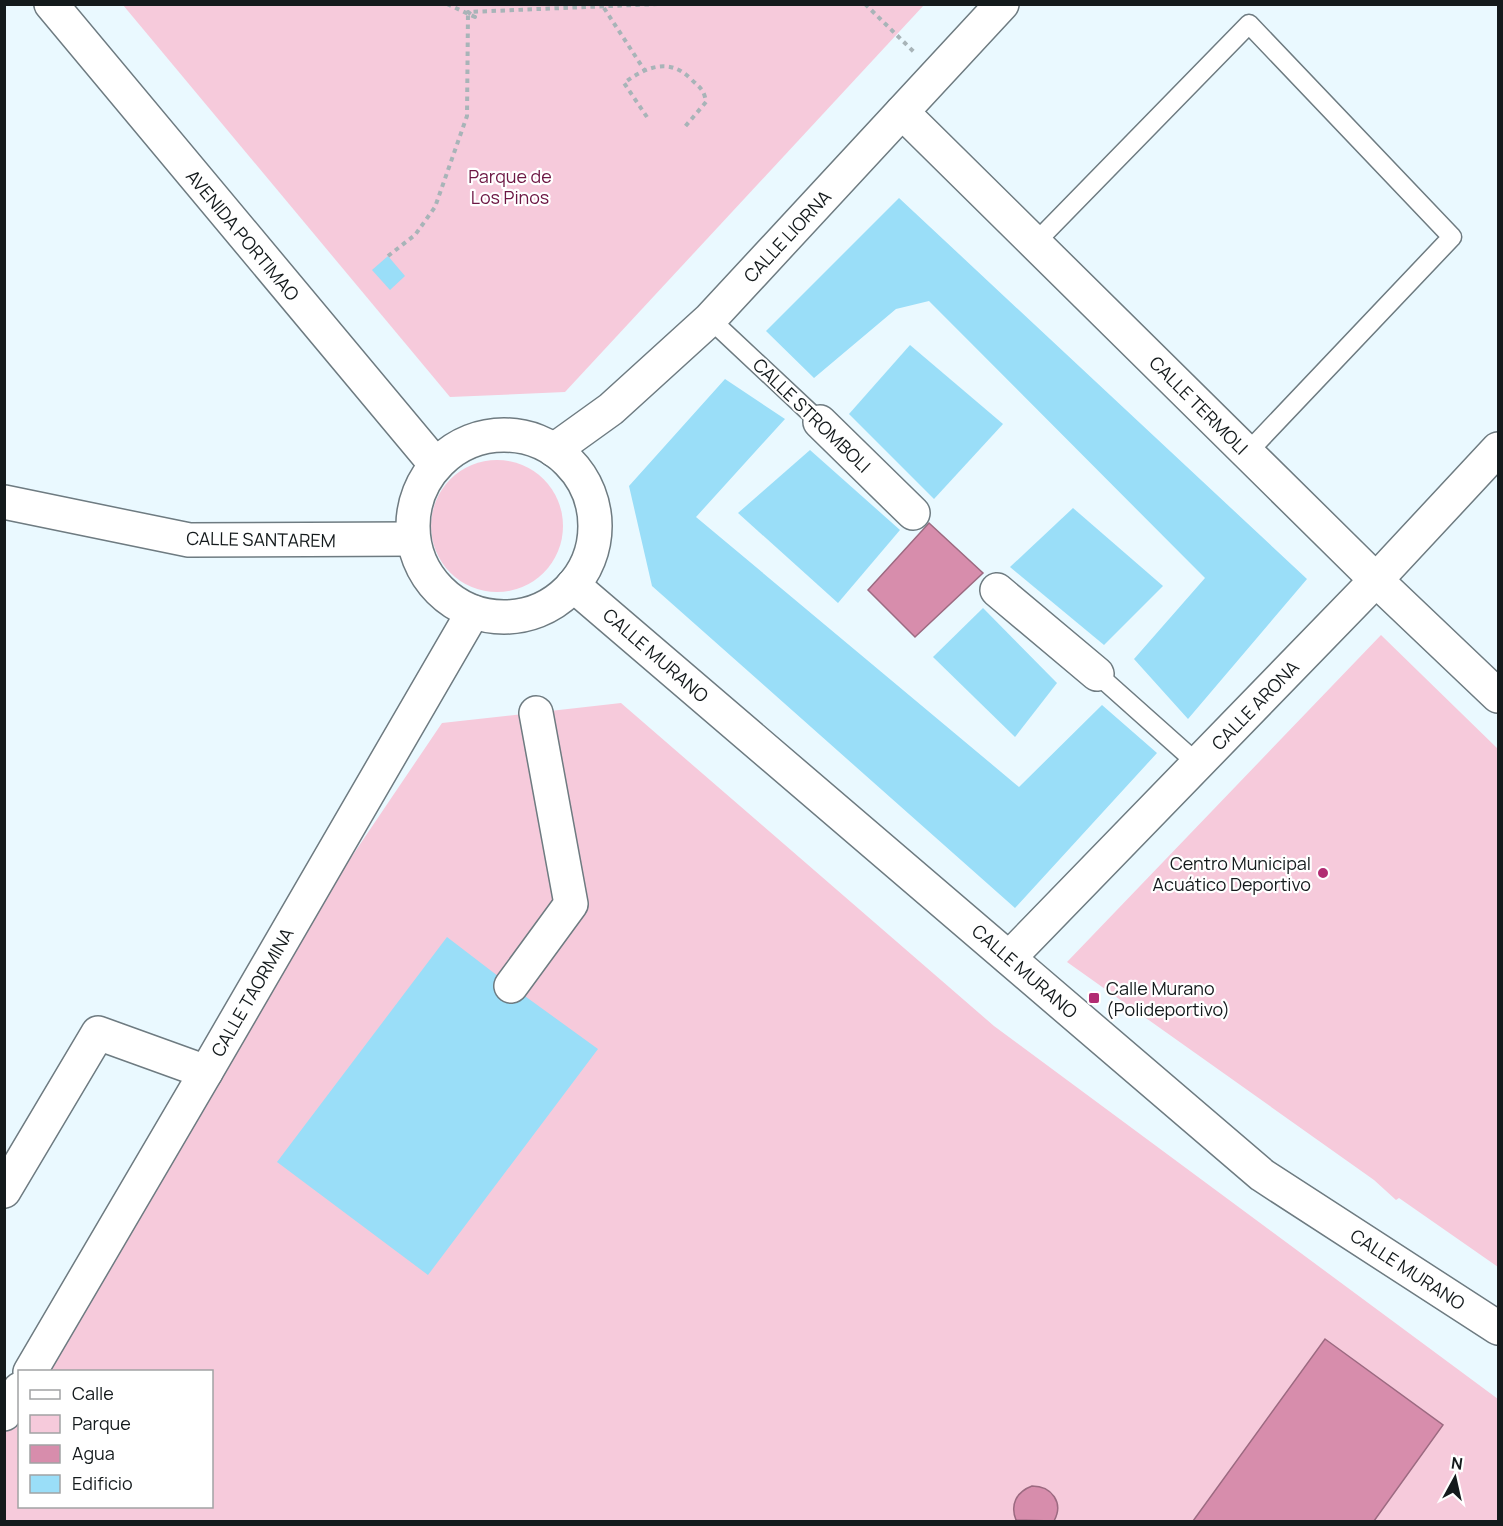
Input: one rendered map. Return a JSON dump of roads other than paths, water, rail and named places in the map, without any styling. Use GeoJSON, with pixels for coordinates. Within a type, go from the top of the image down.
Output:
{"type":"FeatureCollection","features":[{"type":"Feature","properties":{"kind":"street","name":"AVENIDA PORTIMAO"},"geometry":{"type":"LineString","coordinates":[[51,4],[436,465]]}},
{"type":"Feature","properties":{"kind":"street","name":"CALLE LIORNA"},"geometry":{"type":"LineString","coordinates":[[554,450],[611,409],[710,319],[1002,4]]}},
{"type":"Feature","properties":{"kind":"street","name":"CALLE TERMOLI"},"geometry":{"type":"LineString","coordinates":[[902,112],[1376,580],[1497,692]]}},
{"type":"Feature","properties":{"kind":"street","name":"CALLE STROMBOLI"},"geometry":{"type":"LineString","coordinates":[[820,422],[913,513]]}},
{"type":"Feature","properties":{"kind":"street"},"geometry":{"type":"LineString","coordinates":[[505,435],[531,439],[554,450],[577,471],[591,498],[595,529],[589,559],[573,585],[553,603],[528,614],[500,617],[473,612],[451,600],[433,584],[420,563],[413,539],[413,512],[421,488],[436,465],[455,449],[479,438],[505,435]]}},
{"type":"Feature","properties":{"kind":"street","name":"CALLE ARONA"},"geometry":{"type":"LineString","coordinates":[[1009,958],[1376,580],[1498,448]]}},
{"type":"Feature","properties":{"kind":"street","name":"CALLE SANTAREM"},"geometry":{"type":"LineString","coordinates":[[4,502],[189,540],[413,539]]}},
{"type":"Feature","properties":{"kind":"street","name":"CALLE MURANO"},"geometry":{"type":"LineString","coordinates":[[573,585],[1262,1175],[1498,1328]]}},
{"type":"Feature","properties":{"kind":"street"},"geometry":{"type":"LineString","coordinates":[[997,590],[1097,674]]}},
{"type":"Feature","properties":{"kind":"street","name":"CALLE TAORMINA"},"geometry":{"type":"LineString","coordinates":[[31,1370],[473,612]]}},
{"type":"Feature","properties":{"kind":"street"},"geometry":{"type":"LineString","coordinates":[[511,986],[571,904],[536,713]]}},
{"type":"Feature","properties":{"kind":"street"},"geometry":{"type":"LineString","coordinates":[[4,1191],[98,1033],[206,1072]]}},
{"type":"Feature","properties":{"kind":"street"},"geometry":{"type":"LineString","coordinates":[[4,1414],[18,1392]]}},
{"type":"Feature","properties":{"kind":"lane"},"geometry":{"type":"LineString","coordinates":[[1035,243],[1249,24],[1452,237],[1247,453]]}},
{"type":"Feature","properties":{"kind":"lane","name":"CALLE STROMBOLI"},"geometry":{"type":"LineString","coordinates":[[710,319],[820,422]]}},
{"type":"Feature","properties":{"kind":"lane"},"geometry":{"type":"LineString","coordinates":[[1097,674],[1198,764]]}},
{"type":"Feature","properties":{"kind":"water"},"geometry":{"type":"Polygon","coordinates":[[[929,523],[983,573],[915,637],[868,590],[929,523]]]}},
{"type":"Feature","properties":{"kind":"water"},"geometry":{"type":"Polygon","coordinates":[[[1325,1339],[1443,1425],[1374,1521],[1193,1521],[1325,1339]]]}},
{"type":"Feature","properties":{"kind":"water"},"geometry":{"type":"Polygon","coordinates":[[[1032,1486],[1045,1489],[1054,1497],[1058,1508],[1054,1521],[1016,1520],[1014,1504],[1018,1495],[1032,1486]]]}},
{"type":"Feature","properties":{"kind":"place","name":"Centro Municipal Acuático Deportivo"},"geometry":{"type":"Point","coordinates":[1323,873]}},
{"type":"Feature","properties":{"kind":"place","name":"Calle Murano (Polideportivo)"},"geometry":{"type":"Point","coordinates":[1094,998]}},
{"type":"Feature","properties":{"kind":"park label","name":"Parque de Los Pinos"},"geometry":{"type":"Point","coordinates":[510,186]}}]}
